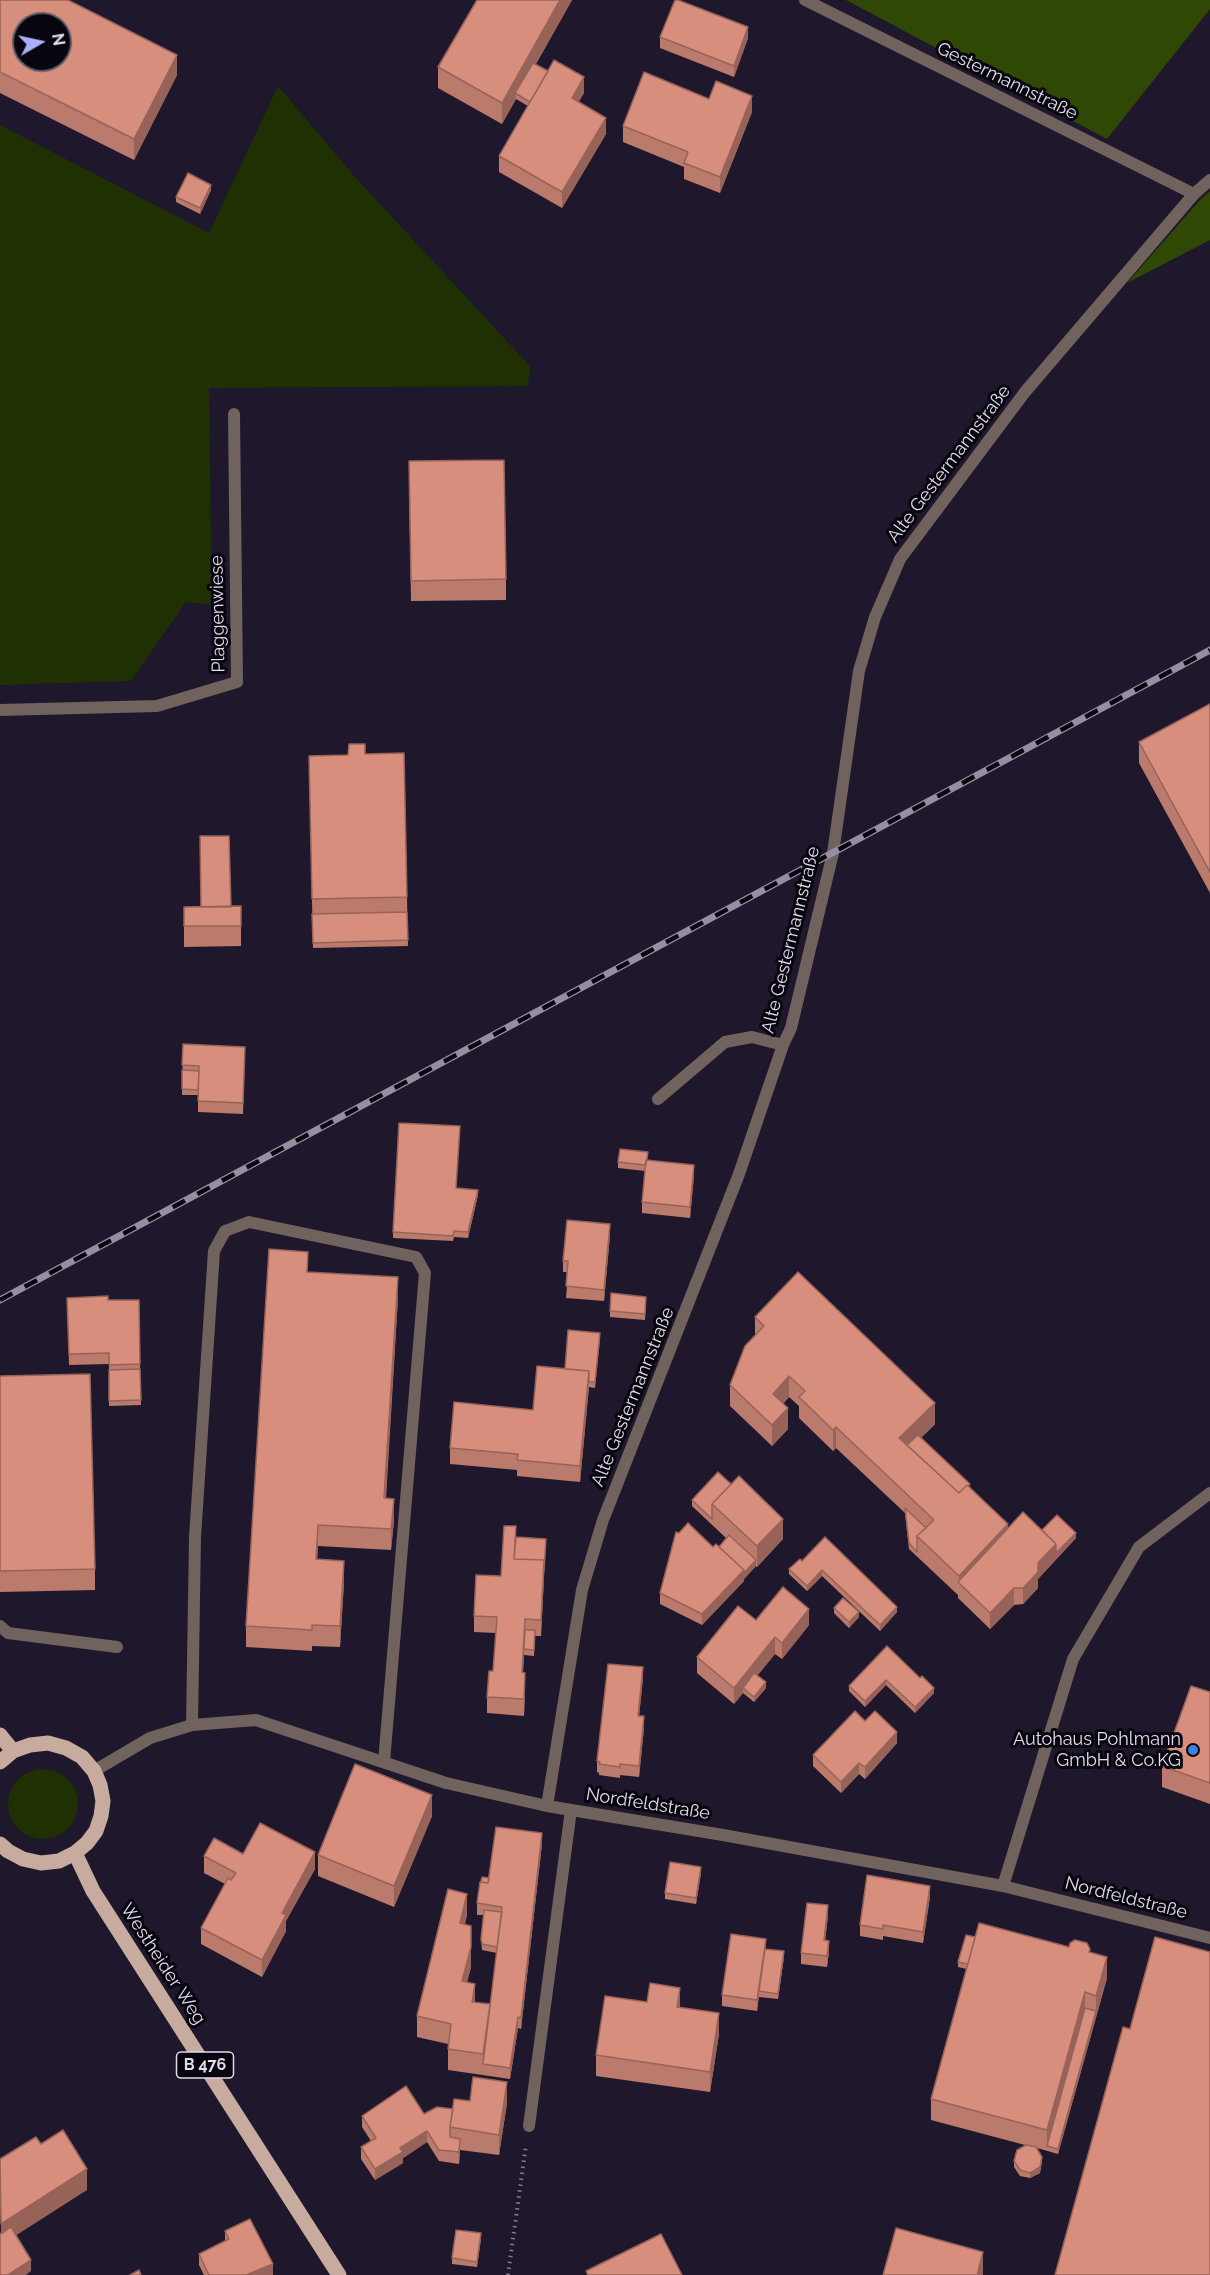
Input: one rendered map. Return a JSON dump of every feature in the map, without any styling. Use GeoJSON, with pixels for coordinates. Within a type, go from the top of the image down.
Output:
{"type":"FeatureCollection","features":[{"type":"Feature","properties":{"kind":"main road"},"geometry":{"type":"LineString","coordinates":[[0,1735],[13,1751]]}},
{"type":"Feature","properties":{"kind":"main road"},"geometry":{"type":"LineString","coordinates":[[0,1762],[13,1751],[30,1745],[48,1743],[66,1748],[82,1757],[94,1771],[101,1793],[101,1816],[96,1831],[87,1844],[75,1853],[59,1861],[41,1863],[23,1859],[0,1844]]}},
{"type":"Feature","properties":{"kind":"main road","name":"Westheider Weg"},"geometry":{"type":"LineString","coordinates":[[75,1853],[93,1891],[339,2275]]}},
{"type":"Feature","properties":{"kind":"street","name":"Gestermannstraße"},"geometry":{"type":"LineString","coordinates":[[805,0],[1194,194]]}},
{"type":"Feature","properties":{"kind":"street","name":"Alte Gestermannstraße"},"geometry":{"type":"LineString","coordinates":[[547,1806],[582,1590],[600,1530],[740,1174],[783,1045],[791,1028],[832,853],[859,671],[875,617],[900,559],[1025,392],[1194,194],[1210,180]]}},
{"type":"Feature","properties":{"kind":"street","name":"Plaggenwiese"},"geometry":{"type":"LineString","coordinates":[[0,710],[157,706],[237,682],[234,414]]}},
{"type":"Feature","properties":{"kind":"street"},"geometry":{"type":"LineString","coordinates":[[658,1099],[725,1042],[752,1037],[783,1045]]}},
{"type":"Feature","properties":{"kind":"street"},"geometry":{"type":"LineString","coordinates":[[192,1725],[195,1537],[214,1251],[225,1232],[249,1222],[416,1257],[425,1273],[384,1762]]}},
{"type":"Feature","properties":{"kind":"street"},"geometry":{"type":"LineString","coordinates":[[1003,1886],[1073,1659],[1139,1548],[1210,1493]]}},
{"type":"Feature","properties":{"kind":"street"},"geometry":{"type":"LineString","coordinates":[[0,1626],[8,1633],[117,1647]]}},
{"type":"Feature","properties":{"kind":"street","name":"Nordfeldstraße"},"geometry":{"type":"LineString","coordinates":[[94,1771],[150,1738],[192,1725],[256,1720],[446,1783],[547,1806],[723,1834],[1003,1886],[1210,1938]]}},
{"type":"Feature","properties":{"kind":"street"},"geometry":{"type":"LineString","coordinates":[[529,2126],[571,1810]]}},
{"type":"Feature","properties":{"kind":"path"},"geometry":{"type":"LineString","coordinates":[[508,2275],[529,2126]]}},
{"type":"Feature","properties":{"kind":"green space"},"geometry":{"type":"Polygon","coordinates":[[[846,0],[1210,0],[1210,9],[1107,139],[846,0]]]}},
{"type":"Feature","properties":{"kind":"green space"},"geometry":{"type":"Polygon","coordinates":[[[278,86],[355,177],[530,366],[528,386],[209,388],[212,605],[186,602],[131,681],[0,685],[0,125],[209,233],[278,86]]]}},
{"type":"Feature","properties":{"kind":"green space"},"geometry":{"type":"Polygon","coordinates":[[[1210,191],[1210,240],[1127,283],[1199,201],[1210,191]]]}},
{"type":"Feature","properties":{"kind":"green space"},"geometry":{"type":"Polygon","coordinates":[[[43,1769],[56,1772],[68,1779],[75,1791],[78,1804],[75,1817],[68,1829],[56,1836],[43,1839],[30,1836],[18,1829],[11,1817],[8,1804],[11,1791],[18,1779],[30,1772],[43,1769]]]}},
{"type":"Feature","properties":{"kind":"building"},"geometry":{"type":"Polygon","coordinates":[[[0,0],[68,0],[177,55],[134,139],[0,72],[0,0]]]}},
{"type":"Feature","properties":{"kind":"building"},"geometry":{"type":"Polygon","coordinates":[[[477,0],[560,0],[502,103],[438,67],[477,0]]]}},
{"type":"Feature","properties":{"kind":"building"},"geometry":{"type":"Polygon","coordinates":[[[675,0],[748,27],[734,66],[660,37],[675,0]]]}},
{"type":"Feature","properties":{"kind":"building"},"geometry":{"type":"Polygon","coordinates":[[[554,60],[584,77],[572,98],[606,118],[562,192],[499,156],[554,60]]]}},
{"type":"Feature","properties":{"kind":"building"},"geometry":{"type":"Polygon","coordinates":[[[533,63],[548,71],[530,102],[515,93],[533,63]]]}},
{"type":"Feature","properties":{"kind":"building"},"geometry":{"type":"Polygon","coordinates":[[[644,72],[709,99],[716,81],[752,96],[720,177],[684,163],[688,152],[623,126],[644,72]]]}},
{"type":"Feature","properties":{"kind":"building"},"geometry":{"type":"Polygon","coordinates":[[[188,173],[211,185],[200,208],[176,197],[188,173]]]}},
{"type":"Feature","properties":{"kind":"building"},"geometry":{"type":"Polygon","coordinates":[[[504,460],[506,579],[411,581],[409,461],[504,460]]]}},
{"type":"Feature","properties":{"kind":"building"},"geometry":{"type":"Polygon","coordinates":[[[1210,704],[1210,872],[1139,742],[1210,704]]]}},
{"type":"Feature","properties":{"kind":"building"},"geometry":{"type":"Polygon","coordinates":[[[349,744],[365,744],[365,754],[404,753],[407,897],[312,899],[309,756],[348,755],[349,744]]]}},
{"type":"Feature","properties":{"kind":"building"},"geometry":{"type":"Polygon","coordinates":[[[200,836],[229,836],[231,907],[201,907],[200,836]]]}},
{"type":"Feature","properties":{"kind":"building"},"geometry":{"type":"Polygon","coordinates":[[[241,906],[241,926],[184,926],[184,907],[241,906]]]}},
{"type":"Feature","properties":{"kind":"building"},"geometry":{"type":"Polygon","coordinates":[[[407,912],[408,940],[313,943],[312,914],[407,912]]]}},
{"type":"Feature","properties":{"kind":"building"},"geometry":{"type":"Polygon","coordinates":[[[183,1044],[245,1047],[243,1103],[198,1101],[199,1066],[182,1065],[183,1044]]]}},
{"type":"Feature","properties":{"kind":"building"},"geometry":{"type":"Polygon","coordinates":[[[182,1070],[199,1071],[198,1090],[182,1089],[182,1070]]]}},
{"type":"Feature","properties":{"kind":"building"},"geometry":{"type":"Polygon","coordinates":[[[399,1123],[460,1126],[456,1188],[478,1190],[468,1232],[454,1231],[453,1236],[393,1232],[399,1123]]]}},
{"type":"Feature","properties":{"kind":"building"},"geometry":{"type":"Polygon","coordinates":[[[620,1149],[648,1152],[646,1165],[618,1162],[620,1149]]]}},
{"type":"Feature","properties":{"kind":"building"},"geometry":{"type":"Polygon","coordinates":[[[646,1160],[694,1165],[690,1207],[642,1202],[646,1160]]]}},
{"type":"Feature","properties":{"kind":"building"},"geometry":{"type":"Polygon","coordinates":[[[567,1220],[610,1224],[604,1290],[566,1286],[568,1261],[563,1261],[567,1220]]]}},
{"type":"Feature","properties":{"kind":"building"},"geometry":{"type":"Polygon","coordinates":[[[269,1249],[308,1252],[307,1272],[398,1277],[384,1498],[394,1499],[391,1529],[318,1525],[316,1559],[344,1561],[340,1626],[312,1625],[312,1630],[246,1626],[269,1249]]]}},
{"type":"Feature","properties":{"kind":"building"},"geometry":{"type":"Polygon","coordinates":[[[798,1272],[935,1403],[899,1438],[959,1493],[967,1485],[1008,1524],[959,1576],[917,1536],[934,1520],[836,1427],[833,1430],[799,1397],[805,1391],[789,1376],[773,1394],[788,1408],[772,1425],[730,1385],[745,1346],[764,1326],[755,1317],[798,1272]]]}},
{"type":"Feature","properties":{"kind":"building"},"geometry":{"type":"Polygon","coordinates":[[[611,1293],[646,1297],[645,1314],[610,1311],[611,1293]]]}},
{"type":"Feature","properties":{"kind":"building"},"geometry":{"type":"Polygon","coordinates":[[[108,1296],[108,1300],[139,1300],[140,1364],[109,1365],[109,1353],[69,1354],[67,1298],[108,1296]]]}},
{"type":"Feature","properties":{"kind":"building"},"geometry":{"type":"Polygon","coordinates":[[[568,1330],[600,1333],[595,1382],[589,1382],[589,1371],[565,1369],[568,1330]]]}},
{"type":"Feature","properties":{"kind":"building"},"geometry":{"type":"Polygon","coordinates":[[[537,1366],[589,1371],[580,1466],[517,1460],[518,1454],[450,1448],[454,1402],[533,1410],[537,1366]]]}},
{"type":"Feature","properties":{"kind":"building"},"geometry":{"type":"Polygon","coordinates":[[[140,1369],[141,1400],[109,1401],[109,1370],[140,1369]]]}},
{"type":"Feature","properties":{"kind":"building"},"geometry":{"type":"Polygon","coordinates":[[[90,1374],[95,1569],[0,1571],[0,1376],[90,1374]]]}},
{"type":"Feature","properties":{"kind":"building"},"geometry":{"type":"Polygon","coordinates":[[[918,1435],[970,1484],[959,1493],[907,1445],[918,1435]]]}},
{"type":"Feature","properties":{"kind":"building"},"geometry":{"type":"Polygon","coordinates":[[[718,1472],[731,1484],[712,1504],[712,1519],[692,1500],[718,1472]]]}},
{"type":"Feature","properties":{"kind":"building"},"geometry":{"type":"Polygon","coordinates":[[[739,1476],[783,1519],[757,1546],[712,1504],[739,1476]]]}},
{"type":"Feature","properties":{"kind":"building"},"geometry":{"type":"Polygon","coordinates":[[[905,1508],[926,1528],[917,1536],[917,1552],[909,1543],[905,1508]]]}},
{"type":"Feature","properties":{"kind":"building"},"geometry":{"type":"Polygon","coordinates":[[[1023,1512],[1056,1544],[1038,1563],[1038,1572],[1023,1588],[1014,1588],[990,1613],[958,1582],[1023,1512]]]}},
{"type":"Feature","properties":{"kind":"building"},"geometry":{"type":"Polygon","coordinates":[[[1057,1515],[1076,1533],[1056,1553],[1056,1544],[1042,1530],[1057,1515]]]}},
{"type":"Feature","properties":{"kind":"building"},"geometry":{"type":"Polygon","coordinates":[[[688,1523],[713,1547],[716,1544],[744,1570],[702,1614],[660,1593],[676,1532],[679,1533],[688,1523]]]}},
{"type":"Feature","properties":{"kind":"building"},"geometry":{"type":"Polygon","coordinates":[[[504,1526],[516,1526],[514,1559],[544,1560],[541,1620],[525,1619],[522,1672],[525,1673],[524,1699],[487,1697],[489,1671],[493,1671],[497,1617],[474,1616],[476,1575],[501,1576],[504,1526]]]}},
{"type":"Feature","properties":{"kind":"building"},"geometry":{"type":"Polygon","coordinates":[[[729,1535],[756,1560],[744,1573],[744,1570],[719,1547],[729,1535]]]}},
{"type":"Feature","properties":{"kind":"building"},"geometry":{"type":"Polygon","coordinates":[[[516,1537],[546,1539],[544,1571],[544,1560],[514,1559],[516,1537]]]}},
{"type":"Feature","properties":{"kind":"building"},"geometry":{"type":"Polygon","coordinates":[[[825,1537],[897,1607],[880,1625],[822,1570],[807,1586],[789,1569],[800,1559],[802,1561],[825,1537]]]}},
{"type":"Feature","properties":{"kind":"building"},"geometry":{"type":"Polygon","coordinates":[[[783,1587],[809,1609],[782,1643],[775,1637],[734,1688],[697,1657],[738,1606],[756,1620],[783,1587]]]}},
{"type":"Feature","properties":{"kind":"building"},"geometry":{"type":"Polygon","coordinates":[[[843,1598],[859,1612],[849,1622],[834,1608],[843,1598]]]}},
{"type":"Feature","properties":{"kind":"building"},"geometry":{"type":"Polygon","coordinates":[[[525,1630],[535,1630],[534,1650],[524,1649],[525,1630]]]}},
{"type":"Feature","properties":{"kind":"building"},"geometry":{"type":"Polygon","coordinates":[[[887,1646],[920,1678],[922,1676],[934,1688],[915,1707],[886,1680],[865,1701],[849,1686],[887,1646]]]}},
{"type":"Feature","properties":{"kind":"building"},"geometry":{"type":"Polygon","coordinates":[[[608,1664],[643,1667],[638,1716],[644,1716],[639,1766],[620,1764],[620,1767],[599,1764],[600,1762],[597,1761],[608,1664]]]}},
{"type":"Feature","properties":{"kind":"building"},"geometry":{"type":"Polygon","coordinates":[[[754,1673],[766,1682],[754,1697],[743,1688],[754,1673]]]}},
{"type":"Feature","properties":{"kind":"building","name":"Autohaus Pohlmann GmbH & Co.KG"},"geometry":{"type":"Polygon","coordinates":[[[1191,1686],[1210,1692],[1210,1783],[1162,1766],[1191,1686]]]}},
{"type":"Feature","properties":{"kind":"building"},"geometry":{"type":"Polygon","coordinates":[[[855,1711],[865,1721],[875,1711],[897,1732],[865,1767],[859,1763],[841,1782],[813,1755],[855,1711]]]}},
{"type":"Feature","properties":{"kind":"building"},"geometry":{"type":"Polygon","coordinates":[[[355,1764],[432,1795],[394,1886],[318,1855],[355,1764]]]}},
{"type":"Feature","properties":{"kind":"building"},"geometry":{"type":"Polygon","coordinates":[[[260,1823],[315,1852],[282,1913],[286,1915],[262,1960],[201,1928],[228,1878],[231,1880],[236,1873],[204,1856],[214,1838],[243,1854],[260,1823]]]}},
{"type":"Feature","properties":{"kind":"building"},"geometry":{"type":"Polygon","coordinates":[[[496,1827],[542,1833],[521,2018],[518,2017],[510,2068],[483,2064],[502,1907],[477,1903],[480,1882],[488,1883],[496,1827]]]}},
{"type":"Feature","properties":{"kind":"building"},"geometry":{"type":"Polygon","coordinates":[[[670,1862],[701,1867],[696,1898],[665,1893],[670,1862]]]}},
{"type":"Feature","properties":{"kind":"building"},"geometry":{"type":"Polygon","coordinates":[[[867,1875],[930,1886],[923,1932],[883,1925],[883,1929],[860,1925],[867,1875]]]}},
{"type":"Feature","properties":{"kind":"building"},"geometry":{"type":"Polygon","coordinates":[[[482,1877],[489,1878],[488,1883],[481,1882],[482,1877]]]}},
{"type":"Feature","properties":{"kind":"building"},"geometry":{"type":"Polygon","coordinates":[[[448,1889],[467,1894],[460,1923],[471,1926],[471,1947],[462,1981],[475,1984],[472,2002],[490,2004],[483,2054],[448,2049],[451,2024],[417,2016],[448,1889]]]}},
{"type":"Feature","properties":{"kind":"building"},"geometry":{"type":"Polygon","coordinates":[[[807,1903],[828,1905],[824,1940],[829,1941],[827,1956],[801,1953],[807,1903]]]}},
{"type":"Feature","properties":{"kind":"building"},"geometry":{"type":"Polygon","coordinates":[[[484,1910],[502,1912],[497,1947],[482,1944],[484,1910]]]}},
{"type":"Feature","properties":{"kind":"building"},"geometry":{"type":"Polygon","coordinates":[[[979,1923],[1069,1947],[1070,1943],[1075,1940],[1087,1943],[1089,1952],[1107,1957],[1096,1996],[1085,1992],[1047,2130],[931,2099],[979,1923]]]}},
{"type":"Feature","properties":{"kind":"building"},"geometry":{"type":"Polygon","coordinates":[[[731,1934],[766,1939],[757,2000],[722,1995],[731,1934]]]}},
{"type":"Feature","properties":{"kind":"building"},"geometry":{"type":"Polygon","coordinates":[[[966,1935],[975,1937],[968,1964],[958,1962],[966,1935]]]}},
{"type":"Feature","properties":{"kind":"building"},"geometry":{"type":"Polygon","coordinates":[[[1155,1937],[1210,1952],[1210,2275],[1055,2275],[1123,2027],[1130,2029],[1155,1937]]]}},
{"type":"Feature","properties":{"kind":"building"},"geometry":{"type":"Polygon","coordinates":[[[765,1949],[784,1951],[778,1994],[759,1991],[765,1949]]]}},
{"type":"Feature","properties":{"kind":"building"},"geometry":{"type":"Polygon","coordinates":[[[650,1983],[680,1988],[677,2007],[719,2013],[710,2072],[596,2055],[605,1996],[647,2002],[650,1983]]]}},
{"type":"Feature","properties":{"kind":"building"},"geometry":{"type":"Polygon","coordinates":[[[1085,2008],[1096,2011],[1058,2149],[1047,2146],[1085,2008]]]}},
{"type":"Feature","properties":{"kind":"building"},"geometry":{"type":"Polygon","coordinates":[[[473,2077],[507,2082],[499,2135],[450,2127],[454,2099],[470,2101],[473,2077]]]}},
{"type":"Feature","properties":{"kind":"building"},"geometry":{"type":"Polygon","coordinates":[[[406,2086],[424,2114],[437,2107],[453,2109],[450,2137],[460,2139],[459,2152],[439,2150],[427,2131],[400,2148],[403,2152],[375,2169],[361,2147],[376,2138],[362,2116],[406,2086]]]}},
{"type":"Feature","properties":{"kind":"building"},"geometry":{"type":"Polygon","coordinates":[[[63,2130],[87,2169],[1,2224],[0,2159],[36,2137],[41,2144],[63,2130]]]}},
{"type":"Feature","properties":{"kind":"building"},"geometry":{"type":"Polygon","coordinates":[[[1026,2145],[1036,2147],[1042,2157],[1040,2167],[1030,2173],[1020,2170],[1014,2161],[1017,2150],[1026,2145]]]}},
{"type":"Feature","properties":{"kind":"building"},"geometry":{"type":"Polygon","coordinates":[[[250,2219],[273,2264],[246,2275],[209,2275],[199,2254],[229,2239],[225,2231],[250,2219]]]}},
{"type":"Feature","properties":{"kind":"building"},"geometry":{"type":"Polygon","coordinates":[[[11,2227],[31,2260],[8,2275],[0,2275],[0,2233],[11,2227]]]}},
{"type":"Feature","properties":{"kind":"building"},"geometry":{"type":"Polygon","coordinates":[[[896,2228],[983,2252],[977,2275],[883,2275],[896,2228]]]}},
{"type":"Feature","properties":{"kind":"building"},"geometry":{"type":"Polygon","coordinates":[[[456,2230],[481,2233],[477,2262],[452,2258],[456,2230]]]}},
{"type":"Feature","properties":{"kind":"building"},"geometry":{"type":"Polygon","coordinates":[[[661,2234],[682,2275],[588,2275],[586,2271],[661,2234]]]}},
{"type":"Feature","properties":{"kind":"building"},"geometry":{"type":"Polygon","coordinates":[[[139,2270],[141,2275],[130,2275],[139,2270]]]}},
{"type":"Feature","properties":{"kind":"railway"},"geometry":{"type":"LineString","coordinates":[[0,1300],[1210,650]]}},
{"type":"Feature","properties":{"kind":"place","name":"Autohaus Pohlmann GmbH & Co.KG"},"geometry":{"type":"Point","coordinates":[1193,1750]}}]}
